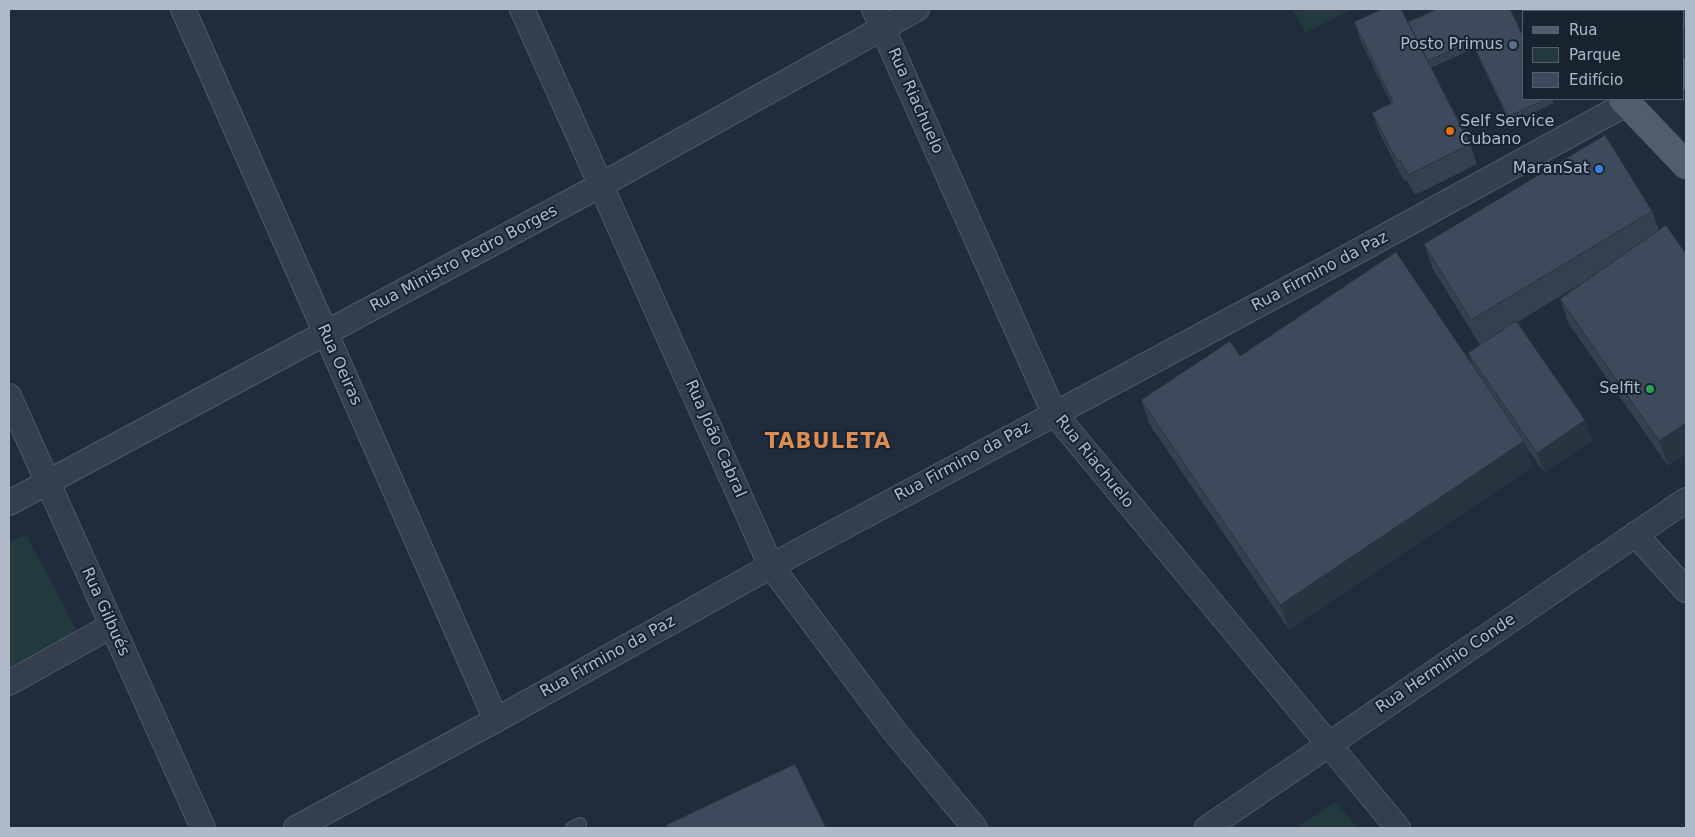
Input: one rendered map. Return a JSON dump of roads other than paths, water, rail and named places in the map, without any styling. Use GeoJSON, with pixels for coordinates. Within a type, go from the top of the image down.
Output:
{"type":"FeatureCollection","features":[{"type":"Feature","properties":{"kind":"main road"},"geometry":{"type":"LineString","coordinates":[[1626,101],[1686,165]]}},
{"type":"Feature","properties":{"kind":"street","name":"Rua Oeiras"},"geometry":{"type":"LineString","coordinates":[[183,9],[496,720]]}},
{"type":"Feature","properties":{"kind":"street","name":"Rua João Cabral"},"geometry":{"type":"LineString","coordinates":[[522,9],[771,566],[895,732],[975,828]]}},
{"type":"Feature","properties":{"kind":"street","name":"Rua Ministro Pedro Borges"},"geometry":{"type":"LineString","coordinates":[[9,503],[601,185],[878,18],[917,9]]}},
{"type":"Feature","properties":{"kind":"street","name":"Rua Riachuelo"},"geometry":{"type":"LineString","coordinates":[[878,18],[1054,414],[1327,745],[1398,828]]}},
{"type":"Feature","properties":{"kind":"street","name":"Rua Firmino da Paz"},"geometry":{"type":"LineString","coordinates":[[296,828],[496,720],[771,566],[1329,268],[1626,101]]}},
{"type":"Feature","properties":{"kind":"street","name":"Rua Gilbués"},"geometry":{"type":"LineString","coordinates":[[9,396],[203,828]]}},
{"type":"Feature","properties":{"kind":"street","name":"Rua Herminio Conde"},"geometry":{"type":"LineString","coordinates":[[1207,828],[1686,500]]}},
{"type":"Feature","properties":{"kind":"street"},"geometry":{"type":"LineString","coordinates":[[1635,534],[1686,590]]}},
{"type":"Feature","properties":{"kind":"street"},"geometry":{"type":"LineString","coordinates":[[9,683],[111,626]]}},
{"type":"Feature","properties":{"kind":"place","name":"Posto Primus"},"geometry":{"type":"Point","coordinates":[1513,45]}},
{"type":"Feature","properties":{"kind":"place","name":"Self Service Cubano"},"geometry":{"type":"Point","coordinates":[1450,131]}},
{"type":"Feature","properties":{"kind":"place","name":"MaranSat"},"geometry":{"type":"Point","coordinates":[1599,169]}},
{"type":"Feature","properties":{"kind":"place","name":"Selfit"},"geometry":{"type":"Point","coordinates":[1650,389]}},
{"type":"Feature","properties":{"kind":"district","name":"TABULETA"},"geometry":{"type":"Point","coordinates":[828,443]}}]}
